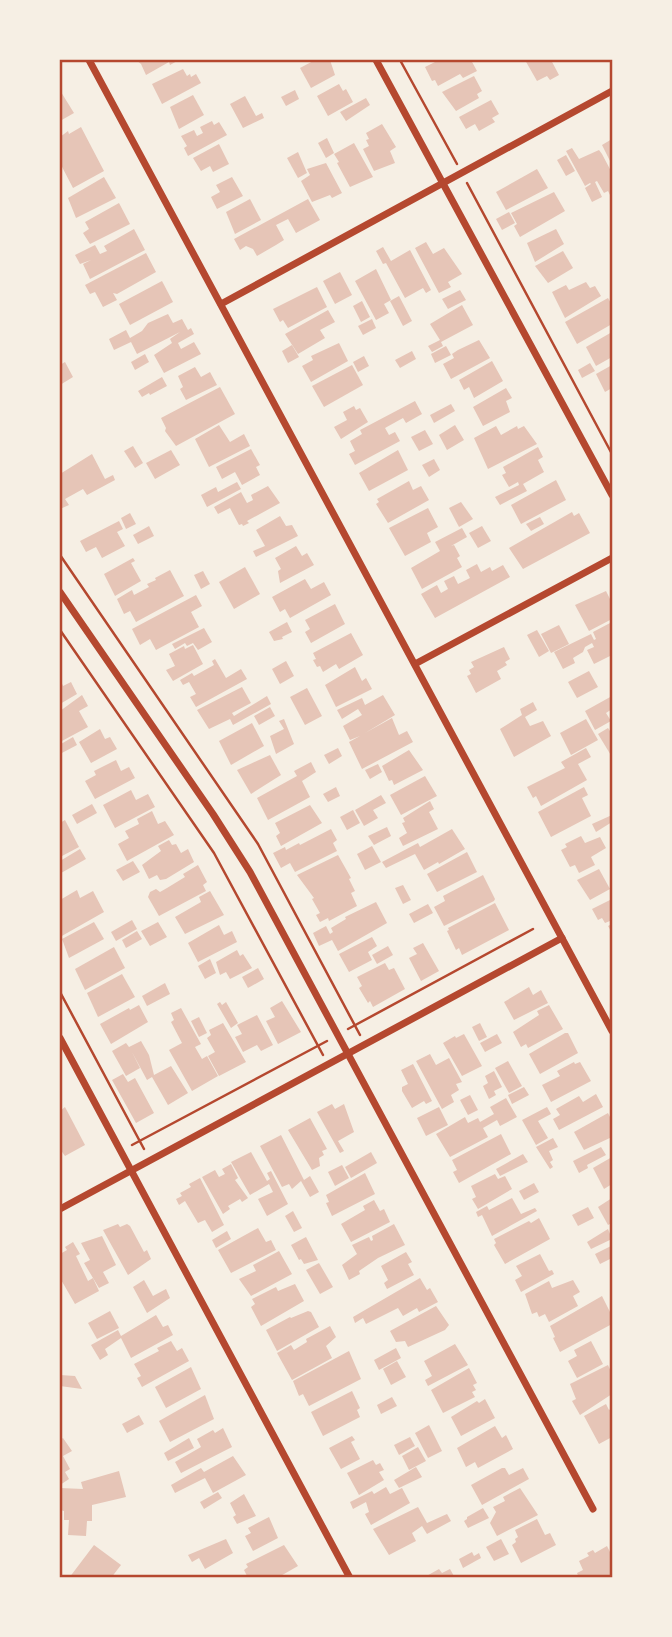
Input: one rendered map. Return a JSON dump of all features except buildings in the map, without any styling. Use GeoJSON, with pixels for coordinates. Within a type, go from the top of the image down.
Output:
{"type":"FeatureCollection","features":[{"type":"Feature","properties":{"kind":"street"},"geometry":{"type":"LineString","coordinates":[[89,60],[612,1031]]}},
{"type":"Feature","properties":{"kind":"street"},"geometry":{"type":"LineString","coordinates":[[376,60],[612,495]]}},
{"type":"Feature","properties":{"kind":"street"},"geometry":{"type":"LineString","coordinates":[[221,304],[612,92]]}},
{"type":"Feature","properties":{"kind":"street"},"geometry":{"type":"LineString","coordinates":[[415,664],[612,558]]}},
{"type":"Feature","properties":{"kind":"street"},"geometry":{"type":"LineString","coordinates":[[60,592],[213,814],[255,881],[593,1509]]}},
{"type":"Feature","properties":{"kind":"street"},"geometry":{"type":"LineString","coordinates":[[60,1209],[562,938]]}},
{"type":"Feature","properties":{"kind":"street"},"geometry":{"type":"LineString","coordinates":[[60,1038],[350,1577]]}},
{"type":"Feature","properties":{"kind":"path"},"geometry":{"type":"LineString","coordinates":[[400,60],[612,454]]}},
{"type":"Feature","properties":{"kind":"path"},"geometry":{"type":"LineString","coordinates":[[60,555],[254,837],[365,1045]]}},
{"type":"Feature","properties":{"kind":"path"},"geometry":{"type":"LineString","coordinates":[[60,630],[214,853],[328,1064]]}},
{"type":"Feature","properties":{"kind":"path"},"geometry":{"type":"LineString","coordinates":[[60,992],[150,1160]]}}]}
